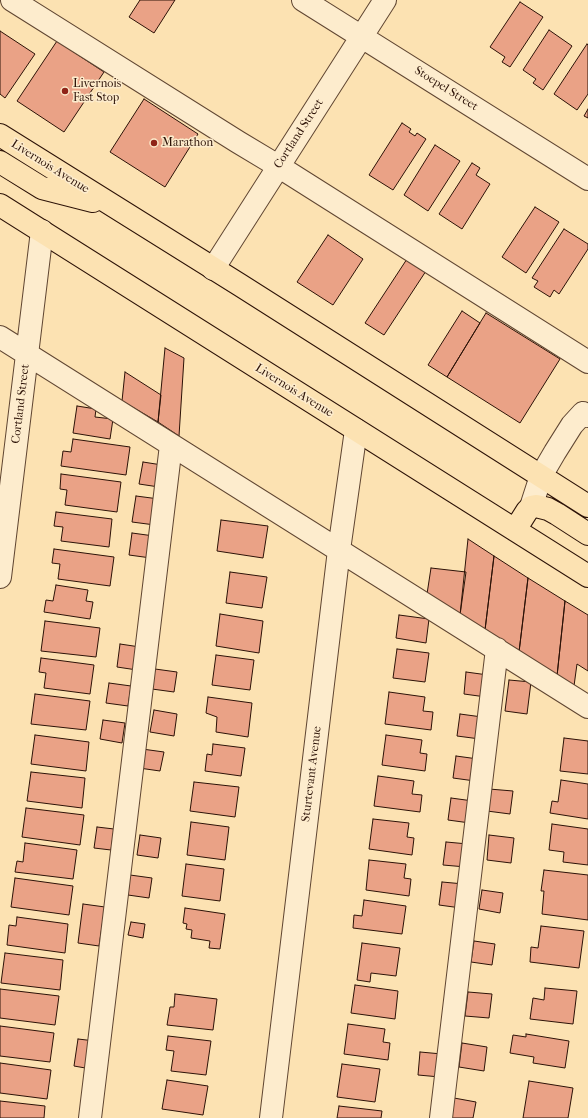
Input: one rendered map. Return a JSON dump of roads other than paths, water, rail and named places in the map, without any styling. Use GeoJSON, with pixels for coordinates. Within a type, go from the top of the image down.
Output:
{"type":"FeatureCollection","features":[{"type":"Feature","properties":{"kind":"main road","name":"Livernois Avenue"},"geometry":{"type":"LineString","coordinates":[[0,135],[588,506]]}},
{"type":"Feature","properties":{"kind":"main road"},"geometry":{"type":"LineString","coordinates":[[0,162],[42,188],[115,207]]}},
{"type":"Feature","properties":{"kind":"main road","name":"Livernois Avenue"},"geometry":{"type":"LineString","coordinates":[[0,205],[588,576]]}},
{"type":"Feature","properties":{"kind":"main road"},"geometry":{"type":"LineString","coordinates":[[515,530],[526,511],[531,507],[536,506],[548,509],[588,534]]}},
{"type":"Feature","properties":{"kind":"street"},"geometry":{"type":"LineString","coordinates":[[12,0],[588,362]]}},
{"type":"Feature","properties":{"kind":"street","name":"Stoepel Street"},"geometry":{"type":"LineString","coordinates":[[303,0],[588,179]]}},
{"type":"Feature","properties":{"kind":"street","name":"Cortland Street"},"geometry":{"type":"LineString","coordinates":[[213,269],[385,0]]}},
{"type":"Feature","properties":{"kind":"street","name":"Cortland Street"},"geometry":{"type":"LineString","coordinates":[[0,577],[42,231]]}},
{"type":"Feature","properties":{"kind":"street"},"geometry":{"type":"LineString","coordinates":[[0,337],[588,706]]}},
{"type":"Feature","properties":{"kind":"street"},"geometry":{"type":"LineString","coordinates":[[531,507],[541,476],[572,425],[583,412],[588,416]]}},
{"type":"Feature","properties":{"kind":"street","name":"Sturtevant Avenue"},"geometry":{"type":"LineString","coordinates":[[271,1118],[339,550],[356,430]]}},
{"type":"Feature","properties":{"kind":"street"},"geometry":{"type":"LineString","coordinates":[[90,1118],[171,445]]}},
{"type":"Feature","properties":{"kind":"street"},"geometry":{"type":"LineString","coordinates":[[441,1118],[497,650]]}},
{"type":"Feature","properties":{"kind":"place","name":"Livernois Fast Stop"},"geometry":{"type":"Point","coordinates":[65,91]}},
{"type":"Feature","properties":{"kind":"place","name":"Marathon"},"geometry":{"type":"Point","coordinates":[154,143]}}]}
